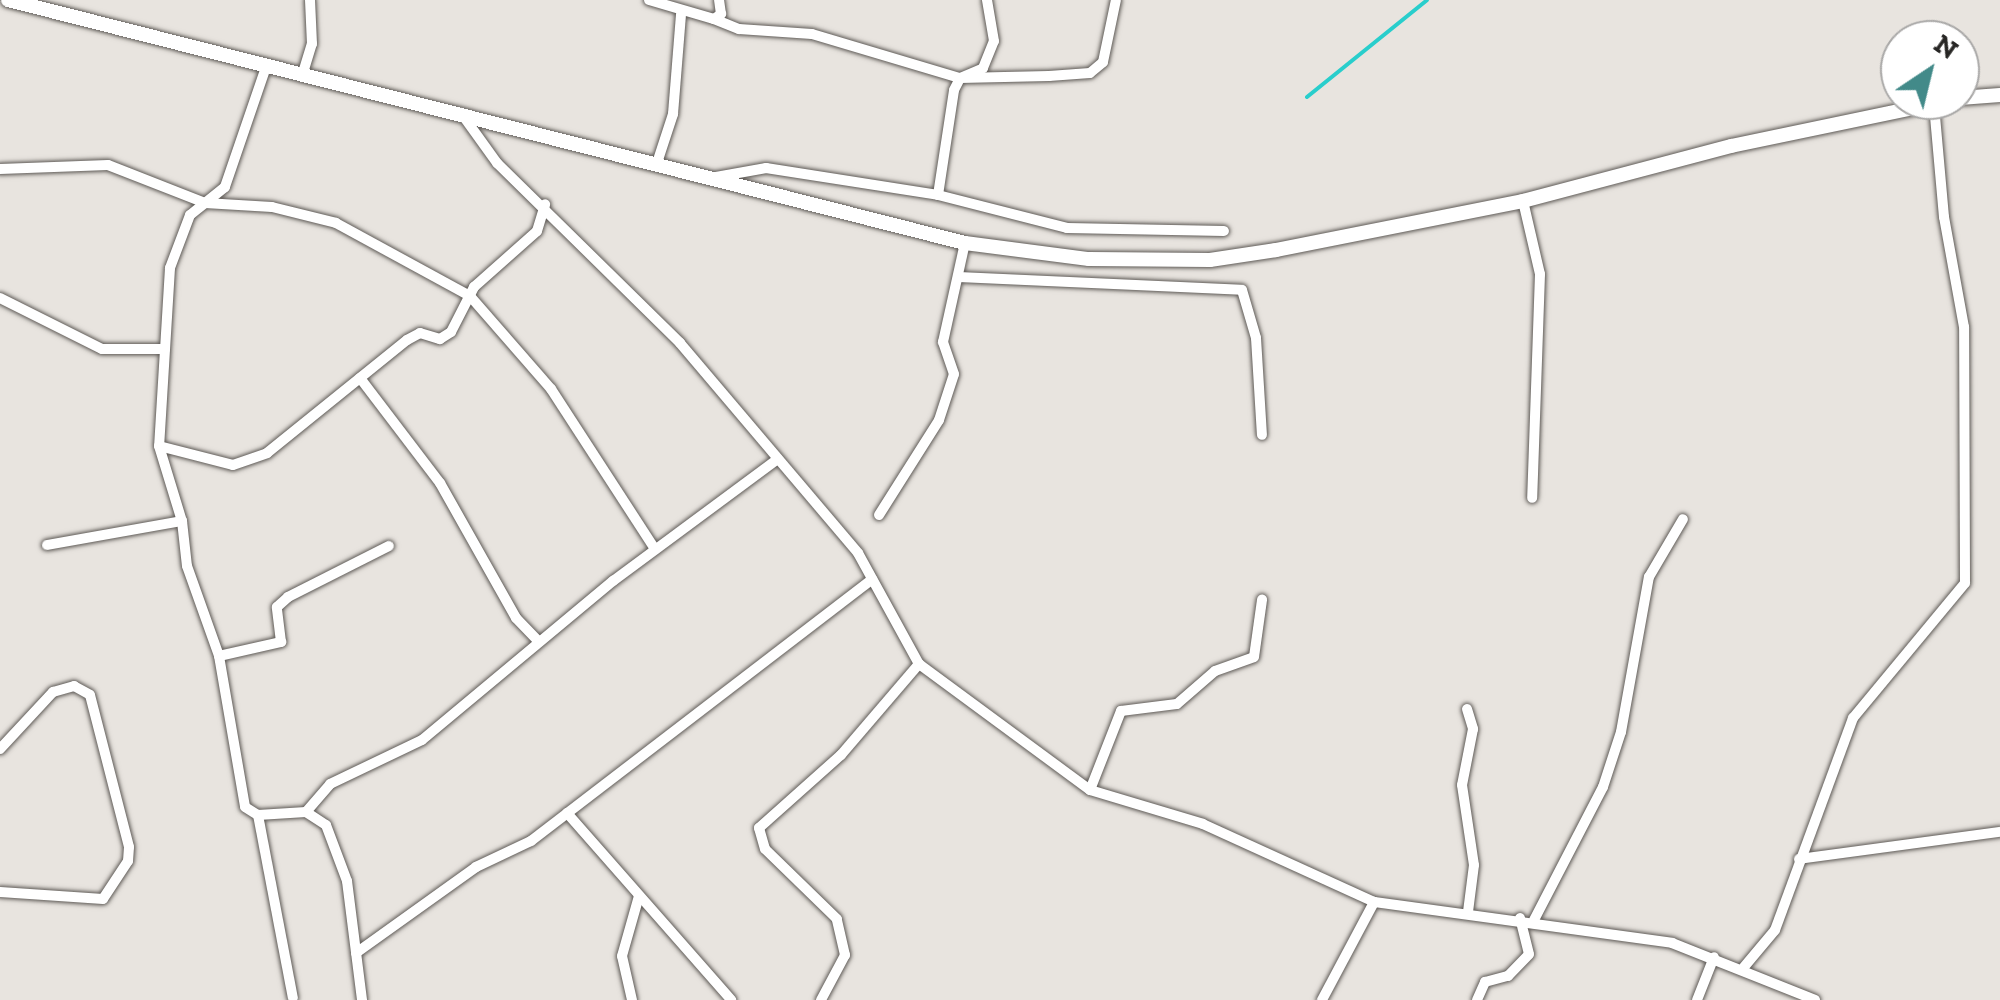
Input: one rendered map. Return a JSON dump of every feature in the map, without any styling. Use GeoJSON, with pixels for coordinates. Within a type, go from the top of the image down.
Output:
{"type":"FeatureCollection","features":[{"type":"Feature","properties":{"kind":"main road"},"geometry":{"type":"LineString","coordinates":[[11,0],[965,243],[1089,259],[1210,260],[1523,200],[1732,146],[1880,117]]}},
{"type":"Feature","properties":{"kind":"street"},"geometry":{"type":"LineString","coordinates":[[302,76],[312,44],[310,0]]}},
{"type":"Feature","properties":{"kind":"street"},"geometry":{"type":"LineString","coordinates":[[649,0],[682,14],[714,19],[739,29],[812,34],[960,78],[1090,73],[1103,62],[1116,0]]}},
{"type":"Feature","properties":{"kind":"street"},"geometry":{"type":"LineString","coordinates":[[714,19],[721,14],[719,0]]}},
{"type":"Feature","properties":{"kind":"street"},"geometry":{"type":"LineString","coordinates":[[960,78],[983,68],[994,41],[987,0]]}},
{"type":"Feature","properties":{"kind":"street"},"geometry":{"type":"LineString","coordinates":[[657,163],[672,114],[682,14]]}},
{"type":"Feature","properties":{"kind":"street"},"geometry":{"type":"LineString","coordinates":[[266,67],[226,187],[190,216],[170,268],[158,446],[182,521],[187,566],[219,656],[245,807],[258,815],[306,812],[326,825],[343,866],[362,1000]]}},
{"type":"Feature","properties":{"kind":"street"},"geometry":{"type":"LineString","coordinates":[[938,195],[960,78]]}},
{"type":"Feature","properties":{"kind":"street"},"geometry":{"type":"LineString","coordinates":[[460,112],[497,162],[545,204],[680,343],[778,458],[872,579],[919,664],[1090,790],[1203,824],[1374,902],[1520,918],[1672,944],[1744,967],[1815,1000]]}},
{"type":"Feature","properties":{"kind":"street"},"geometry":{"type":"LineString","coordinates":[[1744,967],[1775,930],[1853,718],[1965,583],[1964,327],[1944,217],[1935,120]]}},
{"type":"Feature","properties":{"kind":"street"},"geometry":{"type":"LineString","coordinates":[[0,169],[108,165],[205,203],[272,207],[336,224],[470,296],[552,389],[655,549]]}},
{"type":"Feature","properties":{"kind":"street"},"geometry":{"type":"LineString","coordinates":[[716,177],[766,168],[938,195],[1067,228],[1224,231]]}},
{"type":"Feature","properties":{"kind":"street"},"geometry":{"type":"LineString","coordinates":[[1523,200],[1540,274],[1532,498]]}},
{"type":"Feature","properties":{"kind":"street"},"geometry":{"type":"LineString","coordinates":[[158,446],[233,465],[252,461],[420,333],[440,339],[452,332],[470,296],[515,244],[537,231],[545,204]]}},
{"type":"Feature","properties":{"kind":"street"},"geometry":{"type":"LineString","coordinates":[[879,515],[939,420],[954,374],[943,342],[965,243]]}},
{"type":"Feature","properties":{"kind":"street"},"geometry":{"type":"LineString","coordinates":[[958,277],[1242,290],[1256,338],[1262,434]]}},
{"type":"Feature","properties":{"kind":"street"},"geometry":{"type":"LineString","coordinates":[[0,298],[102,349],[165,349]]}},
{"type":"Feature","properties":{"kind":"street"},"geometry":{"type":"LineString","coordinates":[[360,378],[440,483],[516,618],[539,642]]}},
{"type":"Feature","properties":{"kind":"street"},"geometry":{"type":"LineString","coordinates":[[306,812],[341,777],[422,740],[655,549],[778,458]]}},
{"type":"Feature","properties":{"kind":"street"},"geometry":{"type":"LineString","coordinates":[[1534,920],[1602,787],[1621,732],[1649,577],[1683,519]]}},
{"type":"Feature","properties":{"kind":"street"},"geometry":{"type":"LineString","coordinates":[[47,545],[182,521]]}},
{"type":"Feature","properties":{"kind":"street"},"geometry":{"type":"LineString","coordinates":[[219,656],[281,642],[277,607],[288,597],[389,546]]}},
{"type":"Feature","properties":{"kind":"street"},"geometry":{"type":"LineString","coordinates":[[356,953],[476,867],[531,841],[872,579]]}},
{"type":"Feature","properties":{"kind":"street"},"geometry":{"type":"LineString","coordinates":[[1090,790],[1121,711],[1176,704],[1215,671],[1254,657],[1262,600]]}},
{"type":"Feature","properties":{"kind":"street"},"geometry":{"type":"LineString","coordinates":[[821,1000],[845,955],[836,919],[765,849],[759,828],[842,755],[919,664]]}},
{"type":"Feature","properties":{"kind":"street"},"geometry":{"type":"LineString","coordinates":[[0,749],[53,692],[74,686],[90,695],[129,846],[128,861],[103,898],[0,892]]}},
{"type":"Feature","properties":{"kind":"street"},"geometry":{"type":"LineString","coordinates":[[1467,709],[1474,728],[1462,784],[1474,864],[1468,912]]}},
{"type":"Feature","properties":{"kind":"street"},"geometry":{"type":"LineString","coordinates":[[567,813],[731,1000]]}},
{"type":"Feature","properties":{"kind":"street"},"geometry":{"type":"LineString","coordinates":[[258,815],[293,998]]}},
{"type":"Feature","properties":{"kind":"street"},"geometry":{"type":"LineString","coordinates":[[1800,859],[2000,832]]}},
{"type":"Feature","properties":{"kind":"street"},"geometry":{"type":"LineString","coordinates":[[632,1000],[622,956],[639,896]]}},
{"type":"Feature","properties":{"kind":"street"},"geometry":{"type":"LineString","coordinates":[[1322,1000],[1374,902]]}},
{"type":"Feature","properties":{"kind":"street"},"geometry":{"type":"LineString","coordinates":[[1477,1000],[1485,982],[1508,976],[1528,954],[1520,918]]}},
{"type":"Feature","properties":{"kind":"street"},"geometry":{"type":"LineString","coordinates":[[1697,1000],[1714,958]]}},
{"type":"Feature","properties":{"kind":"waterway"},"geometry":{"type":"LineString","coordinates":[[1307,97],[1427,0]]}}]}
